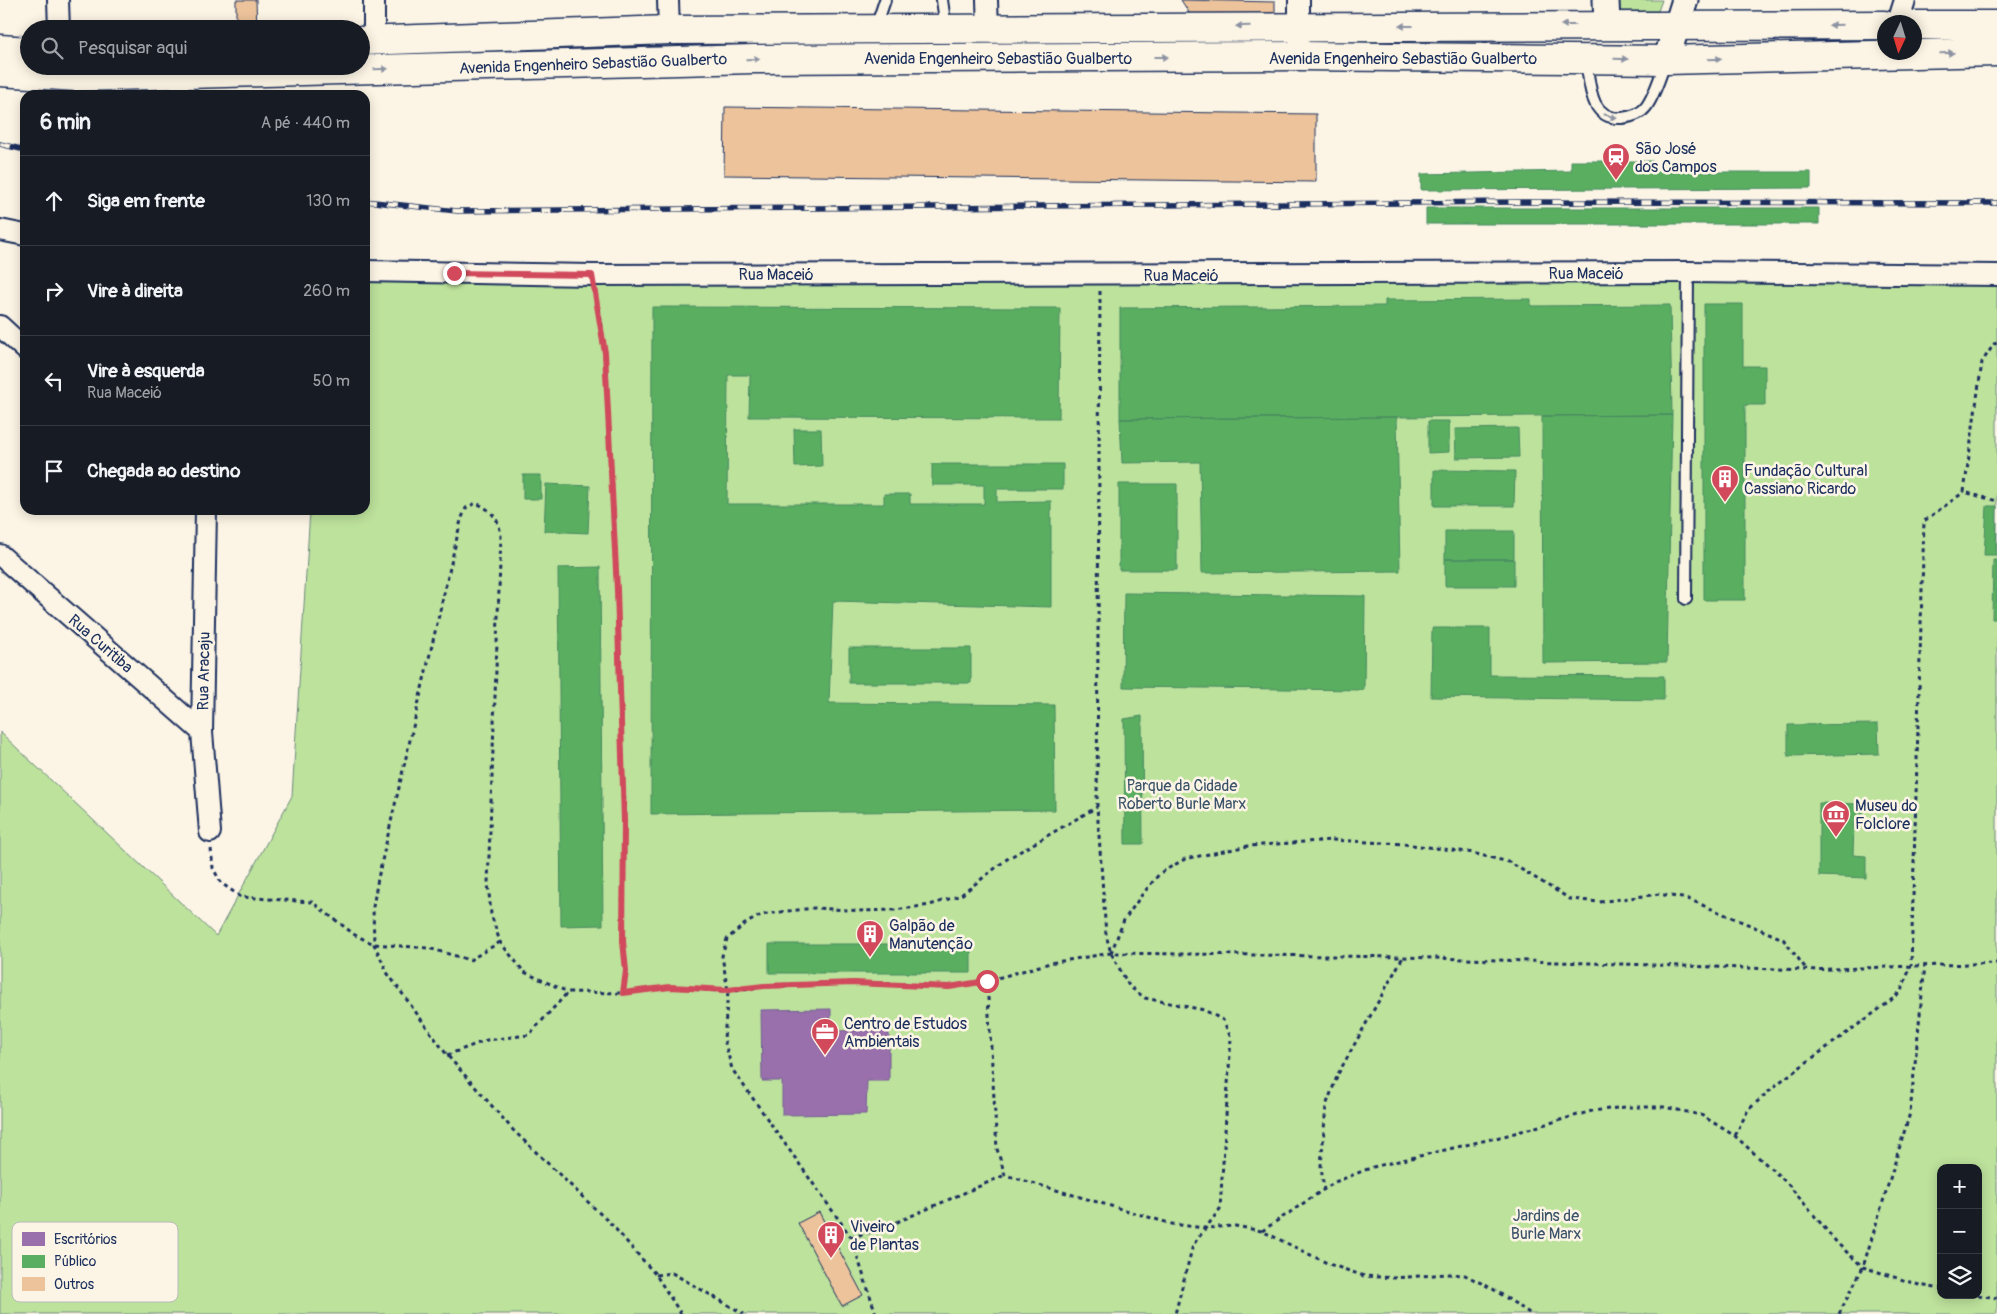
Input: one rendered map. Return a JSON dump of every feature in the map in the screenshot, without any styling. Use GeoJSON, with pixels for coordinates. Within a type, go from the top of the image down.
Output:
{"type":"FeatureCollection","features":[{"type":"Feature","properties":{"kind":"main road","name":"Avenida Engenheiro Sebastião Gualberto"},"geometry":{"type":"LineString","coordinates":[[370,41],[669,30],[988,29],[1299,13],[1606,12],[1677,27],[1877,25]]}},
{"type":"Feature","properties":{"kind":"main road"},"geometry":{"type":"LineString","coordinates":[[1922,25],[1997,25]]}},
{"type":"Feature","properties":{"kind":"main road"},"geometry":{"type":"LineString","coordinates":[[0,49],[20,50]]}},
{"type":"Feature","properties":{"kind":"main road","name":"Avenida Engenheiro Sebastião Gualberto"},"geometry":{"type":"LineString","coordinates":[[370,69],[753,59],[1299,56],[1666,60],[1997,52]]}},
{"type":"Feature","properties":{"kind":"main road","name":"Avenida Engenheiro Sebastião Gualberto"},"geometry":{"type":"LineString","coordinates":[[0,72],[20,73]]}},
{"type":"Feature","properties":{"kind":"main road","name":"Avenida Engenheiro Sebastião Gualberto"},"geometry":{"type":"LineString","coordinates":[[46,75],[77,77],[152,75]]}},
{"type":"Feature","properties":{"kind":"street"},"geometry":{"type":"LineString","coordinates":[[58,0],[59,20]]}},
{"type":"Feature","properties":{"kind":"street"},"geometry":{"type":"LineString","coordinates":[[370,27],[374,0]]}},
{"type":"Feature","properties":{"kind":"street"},"geometry":{"type":"LineString","coordinates":[[668,0],[669,30]]}},
{"type":"Feature","properties":{"kind":"street"},"geometry":{"type":"LineString","coordinates":[[987,0],[988,29]]}},
{"type":"Feature","properties":{"kind":"street"},"geometry":{"type":"LineString","coordinates":[[1666,60],[1685,0]]}},
{"type":"Feature","properties":{"kind":"street"},"geometry":{"type":"LineString","coordinates":[[1900,15],[1905,0]]}},
{"type":"Feature","properties":{"kind":"street"},"geometry":{"type":"LineString","coordinates":[[1299,13],[1299,56]]}},
{"type":"Feature","properties":{"kind":"street"},"geometry":{"type":"LineString","coordinates":[[0,230],[20,234]]}},
{"type":"Feature","properties":{"kind":"street","name":"Rua Maceió"},"geometry":{"type":"LineString","coordinates":[[370,270],[592,275],[1688,272],[1997,275]]}},
{"type":"Feature","properties":{"kind":"street"},"geometry":{"type":"LineString","coordinates":[[0,326],[20,344]]}},
{"type":"Feature","properties":{"kind":"street","name":"Rua Aracaju"},"geometry":{"type":"LineString","coordinates":[[206,515],[202,732],[210,832]]}},
{"type":"Feature","properties":{"kind":"street","name":"Rua Curitiba"},"geometry":{"type":"LineString","coordinates":[[0,555],[202,732]]}},
{"type":"Feature","properties":{"kind":"lane"},"geometry":{"type":"LineString","coordinates":[[875,30],[885,0]]}},
{"type":"Feature","properties":{"kind":"lane"},"geometry":{"type":"LineString","coordinates":[[942,0],[946,29]]}},
{"type":"Feature","properties":{"kind":"lane"},"geometry":{"type":"LineString","coordinates":[[1586,59],[1593,99],[1598,109],[1603,115],[1617,118],[1632,117],[1645,109],[1666,60]]}},
{"type":"Feature","properties":{"kind":"lane"},"geometry":{"type":"LineString","coordinates":[[1686,599],[1688,272]]}},
{"type":"Feature","properties":{"kind":"path"},"geometry":{"type":"LineString","coordinates":[[592,275],[605,353],[617,590],[624,821],[623,941],[626,971],[623,993]]}},
{"type":"Feature","properties":{"kind":"path"},"geometry":{"type":"LineString","coordinates":[[1100,275],[1097,807],[1106,935],[1111,953],[1129,986],[1145,998],[1204,1010],[1223,1020],[1231,1038],[1220,1209],[1193,1245],[1175,1314]]}},
{"type":"Feature","properties":{"kind":"path"},"geometry":{"type":"LineString","coordinates":[[1736,1136],[1748,1110],[1777,1084],[1889,1002],[1901,991],[1912,966],[1924,521],[1964,492],[1982,362],[1994,344],[1997,343]]}},
{"type":"Feature","properties":{"kind":"path"},"geometry":{"type":"LineString","coordinates":[[1964,492],[1997,501]]}},
{"type":"Feature","properties":{"kind":"path"},"geometry":{"type":"LineString","coordinates":[[681,1314],[656,1275],[612,1225],[512,1130],[447,1055],[388,974],[374,944],[374,907],[378,878],[461,520],[466,508],[476,503],[488,508],[499,522],[501,536],[488,884],[491,914],[500,942],[524,972],[568,992],[623,993],[670,987],[728,990],[764,986],[854,983],[949,987],[987,981],[1050,963],[1111,953],[1403,957],[1807,970],[1997,963]]}},
{"type":"Feature","properties":{"kind":"path"},"geometry":{"type":"LineString","coordinates":[[876,1314],[851,1237],[732,1069],[724,1039],[728,990],[722,956],[728,939],[745,924],[761,915],[814,908],[862,911],[895,910],[930,904],[953,897],[980,882],[1007,859],[1097,807]]}},
{"type":"Feature","properties":{"kind":"path"},"geometry":{"type":"LineString","coordinates":[[210,832],[213,868],[221,883],[241,897],[312,902],[355,935],[374,944],[428,948],[470,960],[500,942]]}},
{"type":"Feature","properties":{"kind":"path"},"geometry":{"type":"LineString","coordinates":[[1111,953],[1124,920],[1148,888],[1160,873],[1185,859],[1248,846],[1333,840],[1403,844],[1476,854],[1508,862],[1570,899],[1599,902],[1659,894],[1688,899],[1783,939],[1807,970]]}},
{"type":"Feature","properties":{"kind":"path"},"geometry":{"type":"LineString","coordinates":[[1324,1191],[1321,1166],[1326,1106],[1338,1074],[1403,957]]}},
{"type":"Feature","properties":{"kind":"path"},"geometry":{"type":"LineString","coordinates":[[1839,1314],[1863,1267],[1910,1113],[1924,965]]}},
{"type":"Feature","properties":{"kind":"path"},"geometry":{"type":"LineString","coordinates":[[987,981],[997,1149],[1005,1175]]}},
{"type":"Feature","properties":{"kind":"path"},"geometry":{"type":"LineString","coordinates":[[447,1055],[487,1040],[529,1035],[568,992]]}},
{"type":"Feature","properties":{"kind":"path"},"geometry":{"type":"LineString","coordinates":[[1262,1231],[1349,1175],[1373,1167],[1504,1136],[1592,1111],[1625,1107],[1664,1107],[1701,1115],[1736,1136],[1787,1183],[1838,1244],[1863,1267],[1919,1285],[1937,1288]]}},
{"type":"Feature","properties":{"kind":"path"},"geometry":{"type":"LineString","coordinates":[[851,1237],[879,1230],[1005,1175],[1172,1224],[1205,1228],[1235,1226],[1262,1231],[1329,1264],[1364,1276],[1394,1278],[1446,1274],[1466,1275],[1494,1289],[1530,1314]]}},
{"type":"Feature","properties":{"kind":"path"},"geometry":{"type":"LineString","coordinates":[[656,1275],[672,1273],[744,1314]]}},
{"type":"Feature","properties":{"kind":"path"},"geometry":{"type":"LineString","coordinates":[[1982,1296],[1997,1298]]}},
{"type":"Feature","properties":{"kind":"green space"},"geometry":{"type":"Polygon","coordinates":[[[1613,0],[1662,0],[1658,11],[1613,11],[1613,0]]]}},
{"type":"Feature","properties":{"kind":"green space","name":"Parque da Cidade Roberto Burle Marx"},"geometry":{"type":"Polygon","coordinates":[[[370,273],[1997,280],[1997,1314],[0,1314],[0,732],[216,936],[292,796],[310,515],[370,515],[370,273]]]}},
{"type":"Feature","properties":{"kind":"building: Escritórios","name":"Centro de Estudos Ambientais"},"geometry":{"type":"Polygon","coordinates":[[[831,1009],[831,1031],[889,1030],[889,1081],[867,1081],[866,1114],[782,1115],[782,1081],[762,1081],[761,1010],[831,1009]]]}},
{"type":"Feature","properties":{"kind":"building: Público","name":"São José dos Campos"},"geometry":{"type":"Polygon","coordinates":[[[1571,161],[1653,161],[1652,172],[1811,172],[1811,188],[1421,190],[1421,174],[1571,171],[1571,161]]]}},
{"type":"Feature","properties":{"kind":"building: Público"},"geometry":{"type":"Polygon","coordinates":[[[1426,208],[1819,208],[1819,224],[1426,224],[1426,208]]]}},
{"type":"Feature","properties":{"kind":"building: Público"},"geometry":{"type":"Polygon","coordinates":[[[1531,299],[1531,306],[1670,305],[1672,415],[1120,419],[1120,308],[1385,306],[1385,300],[1531,299]]]}},
{"type":"Feature","properties":{"kind":"building: Público","name":"Fundação Cultural Cassiano Ricardo"},"geometry":{"type":"Polygon","coordinates":[[[1704,304],[1743,304],[1743,366],[1765,366],[1765,405],[1745,405],[1745,600],[1704,600],[1704,304]]]}},
{"type":"Feature","properties":{"kind":"building: Público"},"geometry":{"type":"Polygon","coordinates":[[[652,307],[1060,308],[1059,418],[749,417],[750,375],[728,375],[727,504],[884,504],[884,494],[910,494],[910,504],[984,504],[984,485],[932,485],[932,464],[1063,464],[1063,489],[997,489],[997,502],[1051,501],[1051,607],[833,601],[829,703],[1054,705],[1055,810],[651,814],[652,307]]]}},
{"type":"Feature","properties":{"kind":"building: Público"},"geometry":{"type":"Polygon","coordinates":[[[1672,415],[1667,662],[1543,663],[1542,416],[1672,415]]]}},
{"type":"Feature","properties":{"kind":"building: Público"},"geometry":{"type":"Polygon","coordinates":[[[1397,417],[1400,571],[1202,573],[1200,462],[1122,463],[1120,419],[1397,417]]]}},
{"type":"Feature","properties":{"kind":"building: Público"},"geometry":{"type":"Polygon","coordinates":[[[1428,421],[1449,421],[1449,452],[1428,453],[1428,421]]]}},
{"type":"Feature","properties":{"kind":"building: Público"},"geometry":{"type":"Polygon","coordinates":[[[1518,428],[1519,457],[1456,458],[1455,429],[1518,428]]]}},
{"type":"Feature","properties":{"kind":"building: Público"},"geometry":{"type":"Polygon","coordinates":[[[794,429],[821,429],[822,466],[795,467],[794,429]]]}},
{"type":"Feature","properties":{"kind":"building: Público"},"geometry":{"type":"Polygon","coordinates":[[[1434,470],[1515,471],[1514,506],[1434,506],[1434,470]]]}},
{"type":"Feature","properties":{"kind":"building: Público"},"geometry":{"type":"Polygon","coordinates":[[[523,475],[541,475],[541,499],[523,499],[523,475]]]}},
{"type":"Feature","properties":{"kind":"building: Público"},"geometry":{"type":"Polygon","coordinates":[[[546,484],[590,486],[588,533],[544,531],[546,484]]]}},
{"type":"Feature","properties":{"kind":"building: Público"},"geometry":{"type":"Polygon","coordinates":[[[1119,484],[1177,484],[1177,570],[1119,570],[1119,484]]]}},
{"type":"Feature","properties":{"kind":"building: Público"},"geometry":{"type":"Polygon","coordinates":[[[1987,506],[1997,506],[1996,555],[1984,555],[1987,506]]]}},
{"type":"Feature","properties":{"kind":"building: Público"},"geometry":{"type":"Polygon","coordinates":[[[1445,531],[1514,531],[1514,559],[1445,559],[1445,531]]]}},
{"type":"Feature","properties":{"kind":"building: Público"},"geometry":{"type":"Polygon","coordinates":[[[1445,559],[1514,559],[1514,586],[1445,586],[1445,559]]]}},
{"type":"Feature","properties":{"kind":"building: Público"},"geometry":{"type":"Polygon","coordinates":[[[1993,560],[1997,560],[1997,619],[1992,619],[1993,560]]]}},
{"type":"Feature","properties":{"kind":"building: Público"},"geometry":{"type":"Polygon","coordinates":[[[600,567],[603,925],[561,926],[558,568],[600,567]]]}},
{"type":"Feature","properties":{"kind":"building: Público"},"geometry":{"type":"Polygon","coordinates":[[[1124,593],[1365,596],[1364,690],[1123,687],[1124,593]]]}},
{"type":"Feature","properties":{"kind":"building: Público"},"geometry":{"type":"Polygon","coordinates":[[[1432,628],[1490,628],[1490,675],[1664,676],[1664,700],[1431,697],[1432,628]]]}},
{"type":"Feature","properties":{"kind":"building: Público"},"geometry":{"type":"Polygon","coordinates":[[[849,648],[971,648],[971,683],[849,683],[849,648]]]}},
{"type":"Feature","properties":{"kind":"building: Público"},"geometry":{"type":"Polygon","coordinates":[[[1142,716],[1143,844],[1125,844],[1124,719],[1142,716]]]}},
{"type":"Feature","properties":{"kind":"building: Público","name":"Museu do Folclore"},"geometry":{"type":"Polygon","coordinates":[[[1878,724],[1879,754],[1788,756],[1788,725],[1878,724]]]}},
{"type":"Feature","properties":{"kind":"building: Público","name":"Museu do Folclore"},"geometry":{"type":"Polygon","coordinates":[[[1819,803],[1863,804],[1863,822],[1854,822],[1853,855],[1866,856],[1866,878],[1819,876],[1819,803]]]}},
{"type":"Feature","properties":{"kind":"building: Público","name":"Galpão de Manutenção"},"geometry":{"type":"Polygon","coordinates":[[[769,944],[971,944],[971,973],[769,973],[769,944]]]}},
{"type":"Feature","properties":{"kind":"building: Outros"},"geometry":{"type":"Polygon","coordinates":[[[236,0],[256,0],[257,20],[236,20],[236,0]]]}},
{"type":"Feature","properties":{"kind":"building: Outros"},"geometry":{"type":"Polygon","coordinates":[[[1181,0],[1275,2],[1275,15],[1190,14],[1181,0]]]}},
{"type":"Feature","properties":{"kind":"building: Outros"},"geometry":{"type":"Polygon","coordinates":[[[725,107],[1316,114],[1316,182],[724,175],[725,107]]]}},
{"type":"Feature","properties":{"kind":"building: Outros","name":"Viveiro de Plantas"},"geometry":{"type":"Polygon","coordinates":[[[819,1212],[863,1295],[842,1306],[798,1223],[819,1212]]]}},
{"type":"Feature","properties":{"kind":"railway"},"geometry":{"type":"LineString","coordinates":[[0,144],[20,149]]}},
{"type":"Feature","properties":{"kind":"railway"},"geometry":{"type":"LineString","coordinates":[[370,202],[457,211],[1517,202],[1997,203]]}},
{"type":"Feature","properties":{"kind":"place","name":"São José dos Campos"},"geometry":{"type":"Point","coordinates":[1616,181]}},
{"type":"Feature","properties":{"kind":"place","name":"Fundação Cultural Cassiano Ricardo"},"geometry":{"type":"Point","coordinates":[1725,503]}},
{"type":"Feature","properties":{"kind":"place","name":"Museu do Folclore"},"geometry":{"type":"Point","coordinates":[1836,838]}},
{"type":"Feature","properties":{"kind":"place","name":"Galpão de Manutenção"},"geometry":{"type":"Point","coordinates":[870,958]}},
{"type":"Feature","properties":{"kind":"place","name":"Centro de Estudos Ambientais"},"geometry":{"type":"Point","coordinates":[825,1056]}},
{"type":"Feature","properties":{"kind":"place","name":"Viveiro de Plantas"},"geometry":{"type":"Point","coordinates":[831,1259]}},
{"type":"Feature","properties":{"kind":"route"},"geometry":{"type":"LineString","coordinates":[[454,273],[592,275],[605,353],[617,590],[624,821],[623,941],[626,971],[623,993],[670,987],[728,990],[764,986],[854,983],[949,987],[987,981]]}},
{"type":"Feature","properties":{"kind":"park label","name":"Jardins de Burle Marx"},"geometry":{"type":"Point","coordinates":[1546,1224]}}]}
